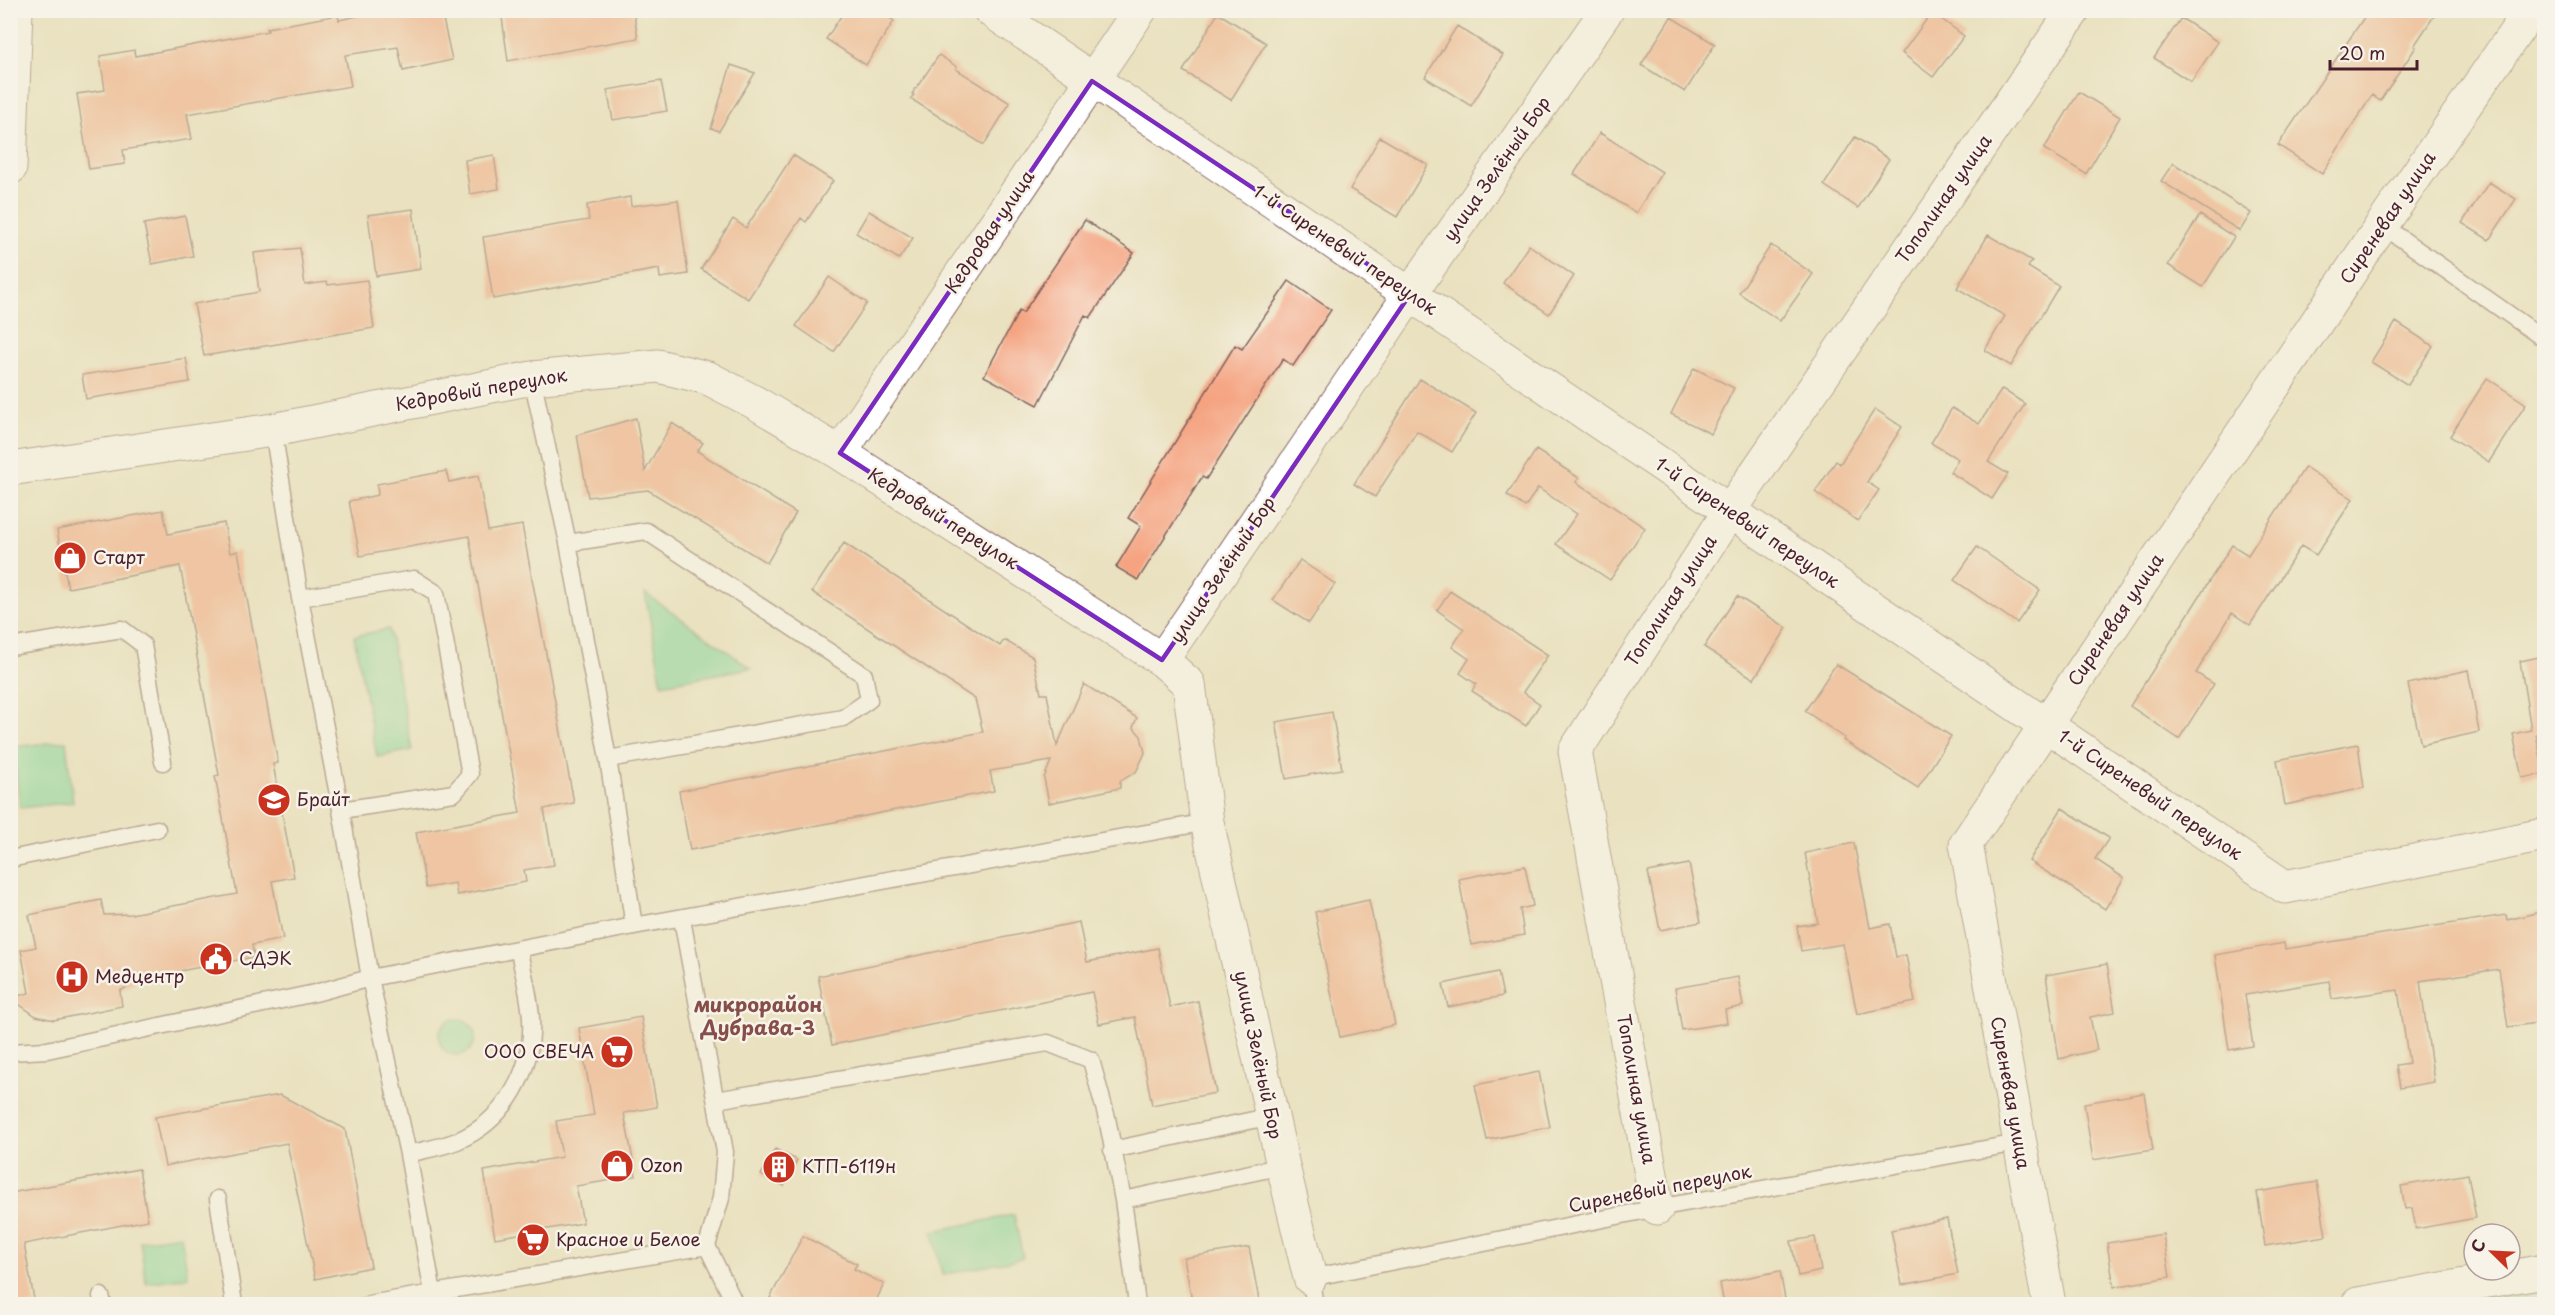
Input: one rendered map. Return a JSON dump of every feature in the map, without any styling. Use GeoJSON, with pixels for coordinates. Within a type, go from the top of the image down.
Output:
{"type":"FeatureCollection","features":[{"type":"Feature","properties":{"kind":"street","name":"1-й Сиреневый переулок"},"geometry":{"type":"LineString","coordinates":[[990,10],[2285,887],[2544,835]]}},
{"type":"Feature","properties":{"kind":"street","name":"Кедровая улица"},"geometry":{"type":"LineString","coordinates":[[840,453],[1140,10]]}},
{"type":"Feature","properties":{"kind":"street","name":"улица Зелёный Бор"},"geometry":{"type":"LineString","coordinates":[[1313,1291],[1206,822],[1189,684],[1162,660],[1411,293],[1607,10]]}},
{"type":"Feature","properties":{"kind":"street","name":"Тополиная улица"},"geometry":{"type":"LineString","coordinates":[[1657,1208],[1575,751],[1729,512],[2074,10]]}},
{"type":"Feature","properties":{"kind":"street","name":"Сиреневая улица"},"geometry":{"type":"LineString","coordinates":[[2049,1305],[2018,1143],[1966,844],[2382,225],[2531,10]]}},
{"type":"Feature","properties":{"kind":"street"},"geometry":{"type":"LineString","coordinates":[[10,168],[22,12]]}},
{"type":"Feature","properties":{"kind":"street","name":"Кедровый переулок"},"geometry":{"type":"LineString","coordinates":[[10,469],[273,430],[532,378],[658,366],[708,378],[756,403],[840,453],[1162,660]]}},
{"type":"Feature","properties":{"kind":"street"},"geometry":{"type":"LineString","coordinates":[[2358,1305],[2544,1271]]}},
{"type":"Feature","properties":{"kind":"lane"},"geometry":{"type":"LineString","coordinates":[[2382,225],[2544,339]]}},
{"type":"Feature","properties":{"kind":"lane"},"geometry":{"type":"LineString","coordinates":[[532,378],[568,543],[608,759],[634,926]]}},
{"type":"Feature","properties":{"kind":"lane"},"geometry":{"type":"LineString","coordinates":[[273,430],[300,598],[341,810],[370,978],[408,1154],[434,1299]]}},
{"type":"Feature","properties":{"kind":"lane"},"geometry":{"type":"LineString","coordinates":[[568,543],[646,531],[864,675],[869,700],[843,718],[608,759]]}},
{"type":"Feature","properties":{"kind":"lane"},"geometry":{"type":"LineString","coordinates":[[300,598],[414,579],[436,594],[470,774],[454,793],[341,810]]}},
{"type":"Feature","properties":{"kind":"lane"},"geometry":{"type":"LineString","coordinates":[[10,647],[122,629],[143,645],[163,762]]}},
{"type":"Feature","properties":{"kind":"lane"},"geometry":{"type":"LineString","coordinates":[[10,1052],[47,1050],[315,993],[370,978],[519,951],[634,926],[1206,822]]}},
{"type":"Feature","properties":{"kind":"lane"},"geometry":{"type":"LineString","coordinates":[[10,859],[157,829]]}},
{"type":"Feature","properties":{"kind":"lane"},"geometry":{"type":"LineString","coordinates":[[682,919],[725,1152],[721,1198],[707,1246],[735,1305]]}},
{"type":"Feature","properties":{"kind":"lane"},"geometry":{"type":"LineString","coordinates":[[408,1154],[458,1141],[489,1120],[517,1089],[528,1060],[531,1019],[519,951]]}},
{"type":"Feature","properties":{"kind":"lane"},"geometry":{"type":"LineString","coordinates":[[716,1100],[1048,1044],[1091,1060],[1107,1118],[1123,1200],[1137,1305]]}},
{"type":"Feature","properties":{"kind":"lane"},"geometry":{"type":"LineString","coordinates":[[1112,1150],[1272,1116]]}},
{"type":"Feature","properties":{"kind":"lane","name":"Сиреневый переулок"},"geometry":{"type":"LineString","coordinates":[[1313,1291],[1657,1208],[2018,1143]]}},
{"type":"Feature","properties":{"kind":"lane"},"geometry":{"type":"LineString","coordinates":[[1123,1200],[1283,1166]]}},
{"type":"Feature","properties":{"kind":"lane"},"geometry":{"type":"LineString","coordinates":[[218,1199],[234,1305]]}},
{"type":"Feature","properties":{"kind":"lane"},"geometry":{"type":"LineString","coordinates":[[369,1305],[434,1299],[707,1246]]}},
{"type":"Feature","properties":{"kind":"highlighted area"},"geometry":{"type":"Polygon","coordinates":[[[1092,81],[1411,293],[1162,660],[840,453],[1092,81]]]}},
{"type":"Feature","properties":{"kind":"green space"},"geometry":{"type":"Polygon","coordinates":[[[645,593],[751,668],[662,684],[645,593]]]}},
{"type":"Feature","properties":{"kind":"green space"},"geometry":{"type":"Polygon","coordinates":[[[389,629],[412,750],[377,757],[354,636],[389,629]]]}},
{"type":"Feature","properties":{"kind":"green space"},"geometry":{"type":"Polygon","coordinates":[[[66,741],[73,802],[20,808],[13,747],[66,741]]]}},
{"type":"Feature","properties":{"kind":"green space"},"geometry":{"type":"Polygon","coordinates":[[[457,1019],[470,1024],[475,1037],[470,1050],[457,1055],[444,1050],[439,1037],[444,1024],[457,1019]]]}},
{"type":"Feature","properties":{"kind":"green space"},"geometry":{"type":"Polygon","coordinates":[[[1014,1215],[1023,1258],[942,1275],[933,1231],[1014,1215]]]}},
{"type":"Feature","properties":{"kind":"green space"},"geometry":{"type":"Polygon","coordinates":[[[181,1235],[188,1277],[146,1283],[140,1241],[181,1235]]]}},
{"type":"Feature","properties":{"kind":"green space"},"geometry":{"type":"Polygon","coordinates":[[[2544,1283],[2544,1304],[2428,1304],[2544,1283]]]}},
{"type":"Feature","properties":{"kind":"building"},"geometry":{"type":"Polygon","coordinates":[[[386,10],[441,10],[452,60],[403,71],[398,47],[345,55],[351,86],[187,114],[192,139],[123,150],[125,164],[89,169],[77,94],[105,90],[100,56],[134,50],[135,56],[268,31],[267,28],[338,15],[339,20],[386,10]]]}},
{"type":"Feature","properties":{"kind":"building"},"geometry":{"type":"Polygon","coordinates":[[[501,10],[633,10],[638,38],[508,61],[501,10]]]}},
{"type":"Feature","properties":{"kind":"building"},"geometry":{"type":"Polygon","coordinates":[[[845,10],[878,10],[894,21],[866,65],[826,39],[845,10]]]}},
{"type":"Feature","properties":{"kind":"building"},"geometry":{"type":"Polygon","coordinates":[[[2369,10],[2438,10],[2380,101],[2372,95],[2322,174],[2278,145],[2369,10]]]}},
{"type":"Feature","properties":{"kind":"building"},"geometry":{"type":"Polygon","coordinates":[[[1932,12],[1964,36],[1933,77],[1902,53],[1932,12]]]}},
{"type":"Feature","properties":{"kind":"building"},"geometry":{"type":"Polygon","coordinates":[[[1218,13],[1266,43],[1231,100],[1183,71],[1218,13]]]}},
{"type":"Feature","properties":{"kind":"building"},"geometry":{"type":"Polygon","coordinates":[[[1671,17],[1715,44],[1685,92],[1641,65],[1671,17]]]}},
{"type":"Feature","properties":{"kind":"building"},"geometry":{"type":"Polygon","coordinates":[[[2181,18],[2218,42],[2191,82],[2154,58],[2181,18]]]}},
{"type":"Feature","properties":{"kind":"building"},"geometry":{"type":"Polygon","coordinates":[[[1457,26],[1503,55],[1471,106],[1425,77],[1457,26]]]}},
{"type":"Feature","properties":{"kind":"building"},"geometry":{"type":"Polygon","coordinates":[[[939,55],[957,67],[956,69],[1010,103],[984,145],[911,99],[914,95],[912,94],[939,55]]]}},
{"type":"Feature","properties":{"kind":"building"},"geometry":{"type":"Polygon","coordinates":[[[731,65],[755,73],[719,131],[711,128],[731,65]]]}},
{"type":"Feature","properties":{"kind":"building"},"geometry":{"type":"Polygon","coordinates":[[[661,81],[667,111],[613,120],[607,90],[661,81]]]}},
{"type":"Feature","properties":{"kind":"building"},"geometry":{"type":"Polygon","coordinates":[[[2079,92],[2120,117],[2086,174],[2044,149],[2079,92]]]}},
{"type":"Feature","properties":{"kind":"building"},"geometry":{"type":"Polygon","coordinates":[[[1600,133],[1662,172],[1636,213],[1574,174],[1600,133]]]}},
{"type":"Feature","properties":{"kind":"building"},"geometry":{"type":"Polygon","coordinates":[[[1380,137],[1428,165],[1397,217],[1350,189],[1380,137]]]}},
{"type":"Feature","properties":{"kind":"building"},"geometry":{"type":"Polygon","coordinates":[[[1855,137],[1889,159],[1858,208],[1824,185],[1855,137]]]}},
{"type":"Feature","properties":{"kind":"building"},"geometry":{"type":"Polygon","coordinates":[[[494,155],[499,189],[470,194],[465,160],[494,155]]]}},
{"type":"Feature","properties":{"kind":"building"},"geometry":{"type":"Polygon","coordinates":[[[793,155],[833,181],[806,222],[801,218],[748,299],[701,269],[733,219],[746,228],[793,155]]]}},
{"type":"Feature","properties":{"kind":"building"},"geometry":{"type":"Polygon","coordinates":[[[2173,163],[2251,213],[2240,231],[2161,181],[2173,163]]]}},
{"type":"Feature","properties":{"kind":"building"},"geometry":{"type":"Polygon","coordinates":[[[2489,182],[2516,199],[2489,240],[2462,223],[2489,182]]]}},
{"type":"Feature","properties":{"kind":"building"},"geometry":{"type":"Polygon","coordinates":[[[630,197],[631,206],[678,200],[688,274],[660,278],[659,269],[493,299],[483,237],[589,220],[587,205],[630,197]]]}},
{"type":"Feature","properties":{"kind":"building"},"geometry":{"type":"Polygon","coordinates":[[[413,209],[421,269],[376,276],[368,215],[413,209]]]}},
{"type":"Feature","properties":{"kind":"building"},"geometry":{"type":"Polygon","coordinates":[[[869,211],[913,238],[899,259],[856,233],[869,211]]]}},
{"type":"Feature","properties":{"kind":"building"},"geometry":{"type":"Polygon","coordinates":[[[2200,215],[2234,237],[2203,287],[2168,265],[2200,215]]]}},
{"type":"Feature","properties":{"kind":"building"},"geometry":{"type":"Polygon","coordinates":[[[185,216],[193,256],[152,264],[144,224],[185,216]]]}},
{"type":"Feature","properties":{"kind":"building"},"geometry":{"type":"Polygon","coordinates":[[[1085,220],[1134,253],[1090,318],[1085,315],[1038,405],[984,376],[1019,311],[1023,313],[1085,220]]]}},
{"type":"Feature","properties":{"kind":"building"},"geometry":{"type":"Polygon","coordinates":[[[1988,235],[2032,261],[2028,267],[2059,286],[2011,366],[1985,350],[2005,316],[1957,288],[1988,235]]]}},
{"type":"Feature","properties":{"kind":"building"},"geometry":{"type":"Polygon","coordinates":[[[1529,245],[1574,276],[1549,314],[1503,283],[1529,245]]]}},
{"type":"Feature","properties":{"kind":"building"},"geometry":{"type":"Polygon","coordinates":[[[1771,245],[1813,274],[1780,321],[1739,293],[1771,245]]]}},
{"type":"Feature","properties":{"kind":"building"},"geometry":{"type":"Polygon","coordinates":[[[300,248],[305,285],[327,282],[328,285],[367,280],[374,328],[204,356],[194,304],[259,292],[254,253],[300,248]]]}},
{"type":"Feature","properties":{"kind":"building"},"geometry":{"type":"Polygon","coordinates":[[[829,277],[867,303],[834,352],[796,326],[829,277]]]}},
{"type":"Feature","properties":{"kind":"building"},"geometry":{"type":"Polygon","coordinates":[[[1289,281],[1331,310],[1293,366],[1283,359],[1206,479],[1202,477],[1138,580],[1116,567],[1141,526],[1128,518],[1235,345],[1242,349],[1289,281]]]}},
{"type":"Feature","properties":{"kind":"building"},"geometry":{"type":"Polygon","coordinates":[[[2396,322],[2433,346],[2408,385],[2371,362],[2396,322]]]}},
{"type":"Feature","properties":{"kind":"building"},"geometry":{"type":"Polygon","coordinates":[[[186,358],[190,382],[86,399],[82,375],[186,358]]]}},
{"type":"Feature","properties":{"kind":"building"},"geometry":{"type":"Polygon","coordinates":[[[1694,368],[1734,388],[1711,434],[1671,414],[1694,368]]]}},
{"type":"Feature","properties":{"kind":"building"},"geometry":{"type":"Polygon","coordinates":[[[2487,378],[2526,404],[2489,462],[2450,436],[2487,378]]]}},
{"type":"Feature","properties":{"kind":"building"},"geometry":{"type":"Polygon","coordinates":[[[1420,379],[1476,413],[1452,452],[1417,431],[1375,497],[1354,484],[1420,379]]]}},
{"type":"Feature","properties":{"kind":"building"},"geometry":{"type":"Polygon","coordinates":[[[2002,389],[2025,404],[1988,462],[2008,474],[1992,499],[1950,472],[1958,459],[1931,443],[1952,408],[1979,424],[2002,389]]]}},
{"type":"Feature","properties":{"kind":"building"},"geometry":{"type":"Polygon","coordinates":[[[1875,409],[1902,427],[1867,482],[1879,490],[1858,521],[1815,492],[1836,461],[1840,464],[1875,409]]]}},
{"type":"Feature","properties":{"kind":"building"},"geometry":{"type":"Polygon","coordinates":[[[636,418],[645,471],[672,423],[703,443],[697,451],[796,513],[767,563],[648,490],[588,497],[577,435],[636,418]]]}},
{"type":"Feature","properties":{"kind":"building"},"geometry":{"type":"Polygon","coordinates":[[[1536,450],[1579,478],[1576,482],[1645,528],[1610,580],[1556,544],[1577,514],[1538,488],[1525,507],[1507,495],[1536,450]]]}},
{"type":"Feature","properties":{"kind":"building"},"geometry":{"type":"Polygon","coordinates":[[[2305,467],[2353,499],[2316,555],[2301,546],[2250,625],[2232,613],[2196,673],[2214,684],[2179,739],[2130,706],[2232,545],[2248,555],[2305,467]]]}},
{"type":"Feature","properties":{"kind":"building"},"geometry":{"type":"Polygon","coordinates":[[[446,471],[449,482],[478,476],[488,531],[522,525],[574,803],[544,809],[554,865],[524,870],[526,882],[457,895],[455,883],[426,888],[416,832],[520,813],[469,536],[360,556],[349,501],[378,495],[377,484],[446,471]]]}},
{"type":"Feature","properties":{"kind":"building"},"geometry":{"type":"Polygon","coordinates":[[[163,510],[168,534],[224,523],[230,553],[238,551],[278,763],[273,764],[294,877],[272,881],[283,939],[252,945],[254,957],[143,978],[120,991],[122,1006],[54,1020],[36,1016],[10,998],[29,993],[21,950],[36,947],[29,915],[101,900],[104,915],[131,914],[237,894],[215,776],[219,775],[180,566],[68,588],[57,530],[163,510]]]}},
{"type":"Feature","properties":{"kind":"building"},"geometry":{"type":"Polygon","coordinates":[[[844,543],[1000,646],[1004,640],[1033,657],[1041,694],[1047,694],[1057,746],[1084,684],[1137,718],[1133,727],[1141,736],[1145,753],[1136,772],[1120,781],[1120,788],[1049,803],[1044,778],[1051,761],[990,771],[994,791],[690,850],[679,791],[983,732],[975,699],[812,592],[844,543]]]}},
{"type":"Feature","properties":{"kind":"building"},"geometry":{"type":"Polygon","coordinates":[[[1977,547],[2040,590],[2017,623],[1954,580],[1977,547]]]}},
{"type":"Feature","properties":{"kind":"building"},"geometry":{"type":"Polygon","coordinates":[[[1300,560],[1335,584],[1309,623],[1273,600],[1300,560]]]}},
{"type":"Feature","properties":{"kind":"building"},"geometry":{"type":"Polygon","coordinates":[[[1450,591],[1548,655],[1523,692],[1540,704],[1526,726],[1472,691],[1476,684],[1460,673],[1469,659],[1452,647],[1464,629],[1437,610],[1450,591]]]}},
{"type":"Feature","properties":{"kind":"building"},"geometry":{"type":"Polygon","coordinates":[[[1737,596],[1787,628],[1754,679],[1704,647],[1737,596]]]}},
{"type":"Feature","properties":{"kind":"building"},"geometry":{"type":"Polygon","coordinates":[[[2544,656],[2544,733],[2536,734],[2544,774],[2522,778],[2513,734],[2531,730],[2520,661],[2544,656]]]}},
{"type":"Feature","properties":{"kind":"building"},"geometry":{"type":"Polygon","coordinates":[[[1836,664],[1951,736],[1918,788],[1843,740],[1845,738],[1805,711],[1836,664]]]}},
{"type":"Feature","properties":{"kind":"building"},"geometry":{"type":"Polygon","coordinates":[[[2468,670],[2479,732],[2421,745],[2408,684],[2468,670]]]}},
{"type":"Feature","properties":{"kind":"building"},"geometry":{"type":"Polygon","coordinates":[[[1332,712],[1342,769],[1286,779],[1276,722],[1332,712]]]}},
{"type":"Feature","properties":{"kind":"building"},"geometry":{"type":"Polygon","coordinates":[[[2358,744],[2364,788],[2285,805],[2277,760],[2358,744]]]}},
{"type":"Feature","properties":{"kind":"building"},"geometry":{"type":"Polygon","coordinates":[[[2062,808],[2109,838],[2095,859],[2124,878],[2105,909],[2029,861],[2062,808]]]}},
{"type":"Feature","properties":{"kind":"building"},"geometry":{"type":"Polygon","coordinates":[[[1854,843],[1870,928],[1890,924],[1896,957],[1906,955],[1915,1002],[1857,1014],[1843,944],[1801,951],[1797,926],[1818,923],[1805,853],[1854,843]]]}},
{"type":"Feature","properties":{"kind":"building"},"geometry":{"type":"Polygon","coordinates":[[[1689,864],[1701,922],[1660,930],[1648,872],[1689,864]]]}},
{"type":"Feature","properties":{"kind":"building"},"geometry":{"type":"Polygon","coordinates":[[[1525,866],[1533,906],[1520,909],[1524,935],[1471,945],[1459,879],[1525,866]]]}},
{"type":"Feature","properties":{"kind":"building"},"geometry":{"type":"Polygon","coordinates":[[[1369,900],[1395,1025],[1340,1037],[1315,912],[1369,900]]]}},
{"type":"Feature","properties":{"kind":"building"},"geometry":{"type":"Polygon","coordinates":[[[2544,911],[2544,1022],[2508,1027],[2499,969],[2420,981],[2434,1082],[2400,1088],[2396,1065],[2409,1063],[2398,990],[2332,999],[2329,981],[2245,995],[2253,1046],[2229,1050],[2215,955],[2284,943],[2285,949],[2506,915],[2507,920],[2544,911]]]}},
{"type":"Feature","properties":{"kind":"building"},"geometry":{"type":"Polygon","coordinates":[[[1079,922],[1087,962],[1158,948],[1170,1007],[1198,1001],[1216,1093],[1152,1105],[1135,1017],[1099,1024],[1092,992],[832,1045],[818,976],[1079,922]]]}},
{"type":"Feature","properties":{"kind":"building"},"geometry":{"type":"Polygon","coordinates":[[[2107,964],[2115,1012],[2090,1017],[2097,1050],[2059,1059],[2046,975],[2107,964]]]}},
{"type":"Feature","properties":{"kind":"building"},"geometry":{"type":"Polygon","coordinates":[[[1498,972],[1503,996],[1448,1007],[1443,984],[1498,972]]]}},
{"type":"Feature","properties":{"kind":"building"},"geometry":{"type":"Polygon","coordinates":[[[1738,977],[1743,1006],[1725,1010],[1727,1023],[1682,1030],[1675,988],[1738,977]]]}},
{"type":"Feature","properties":{"kind":"building"},"geometry":{"type":"Polygon","coordinates":[[[641,1017],[657,1107],[624,1113],[636,1176],[576,1186],[583,1223],[495,1238],[484,1171],[562,1157],[556,1121],[594,1115],[579,1028],[641,1017]]]}},
{"type":"Feature","properties":{"kind":"building"},"geometry":{"type":"Polygon","coordinates":[[[1539,1072],[1550,1127],[1487,1140],[1475,1085],[1539,1072]]]}},
{"type":"Feature","properties":{"kind":"building"},"geometry":{"type":"Polygon","coordinates":[[[2144,1093],[2153,1150],[2093,1160],[2084,1103],[2144,1093]]]}},
{"type":"Feature","properties":{"kind":"building"},"geometry":{"type":"Polygon","coordinates":[[[280,1095],[345,1129],[371,1267],[315,1279],[287,1143],[165,1166],[155,1117],[280,1095]]]}},
{"type":"Feature","properties":{"kind":"building","name":"КТП-6119н"},"geometry":{"type":"Polygon","coordinates":[[[775,1149],[797,1160],[784,1186],[761,1175],[775,1149]]]}},
{"type":"Feature","properties":{"kind":"building"},"geometry":{"type":"Polygon","coordinates":[[[139,1169],[148,1220],[24,1244],[35,1305],[10,1305],[10,1193],[139,1169]]]}},
{"type":"Feature","properties":{"kind":"building"},"geometry":{"type":"Polygon","coordinates":[[[2468,1174],[2476,1218],[2416,1229],[2412,1208],[2405,1209],[2401,1186],[2468,1174]]]}},
{"type":"Feature","properties":{"kind":"building"},"geometry":{"type":"Polygon","coordinates":[[[2317,1182],[2326,1236],[2265,1246],[2257,1192],[2317,1182]]]}},
{"type":"Feature","properties":{"kind":"building"},"geometry":{"type":"Polygon","coordinates":[[[1947,1219],[1958,1274],[1902,1285],[1891,1230],[1947,1219]]]}},
{"type":"Feature","properties":{"kind":"building"},"geometry":{"type":"Polygon","coordinates":[[[2163,1234],[2170,1277],[2114,1287],[2107,1243],[2163,1234]]]}},
{"type":"Feature","properties":{"kind":"building"},"geometry":{"type":"Polygon","coordinates":[[[803,1236],[857,1264],[854,1269],[884,1284],[874,1305],[783,1305],[770,1298],[803,1236]]]}},
{"type":"Feature","properties":{"kind":"building"},"geometry":{"type":"Polygon","coordinates":[[[1815,1237],[1821,1271],[1798,1276],[1791,1241],[1815,1237]]]}},
{"type":"Feature","properties":{"kind":"building"},"geometry":{"type":"Polygon","coordinates":[[[1249,1247],[1260,1305],[1193,1305],[1184,1258],[1249,1247]]]}},
{"type":"Feature","properties":{"kind":"building"},"geometry":{"type":"Polygon","coordinates":[[[1780,1271],[1786,1305],[1724,1305],[1720,1283],[1780,1271]]]}},
{"type":"Feature","properties":{"kind":"place","name":"Старт"},"geometry":{"type":"Point","coordinates":[70,558]}},
{"type":"Feature","properties":{"kind":"place","name":"Брайт"},"geometry":{"type":"Point","coordinates":[274,800]}},
{"type":"Feature","properties":{"kind":"place","name":"СДЭК"},"geometry":{"type":"Point","coordinates":[216,959]}},
{"type":"Feature","properties":{"kind":"place","name":"Медцентр"},"geometry":{"type":"Point","coordinates":[72,977]}},
{"type":"Feature","properties":{"kind":"place","name":"ООО СВЕЧА"},"geometry":{"type":"Point","coordinates":[617,1052]}},
{"type":"Feature","properties":{"kind":"place","name":"Ozon"},"geometry":{"type":"Point","coordinates":[617,1166]}},
{"type":"Feature","properties":{"kind":"place","name":"КТП-6119н"},"geometry":{"type":"Point","coordinates":[779,1167]}},
{"type":"Feature","properties":{"kind":"place","name":"Красное и Белое"},"geometry":{"type":"Point","coordinates":[533,1240]}},
{"type":"Feature","properties":{"kind":"district","name":"микрорайон Дубрава-3"},"geometry":{"type":"Point","coordinates":[758,1016]}}]}
